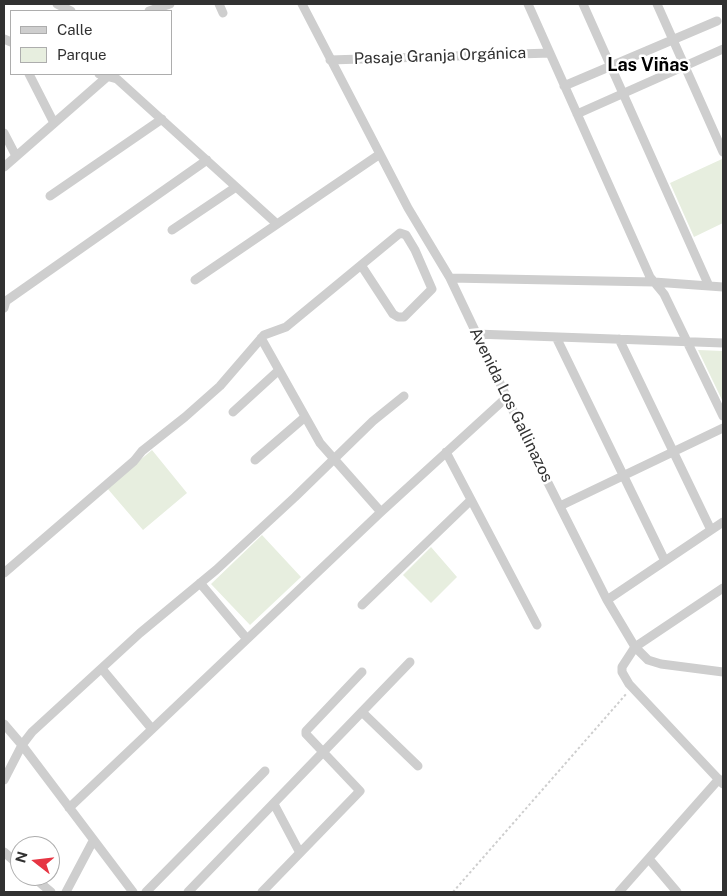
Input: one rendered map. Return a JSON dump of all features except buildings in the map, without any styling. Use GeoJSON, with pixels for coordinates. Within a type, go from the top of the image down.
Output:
{"type":"FeatureCollection","features":[{"type":"Feature","properties":{"kind":"street"},"geometry":{"type":"LineString","coordinates":[[57,4],[69,10]]}},
{"type":"Feature","properties":{"kind":"street"},"geometry":{"type":"LineString","coordinates":[[152,10],[170,4]]}},
{"type":"Feature","properties":{"kind":"street"},"geometry":{"type":"LineString","coordinates":[[219,4],[223,14]]}},
{"type":"Feature","properties":{"kind":"street","name":"Avenida Los Gallinazos"},"geometry":{"type":"LineString","coordinates":[[302,4],[408,208],[450,278],[505,398],[607,600],[634,647]]}},
{"type":"Feature","properties":{"kind":"street"},"geometry":{"type":"LineString","coordinates":[[528,4],[650,277],[664,294],[723,416]]}},
{"type":"Feature","properties":{"kind":"street"},"geometry":{"type":"LineString","coordinates":[[583,4],[709,286]]}},
{"type":"Feature","properties":{"kind":"street"},"geometry":{"type":"LineString","coordinates":[[658,4],[723,152]]}},
{"type":"Feature","properties":{"kind":"street"},"geometry":{"type":"LineString","coordinates":[[564,86],[718,21]]}},
{"type":"Feature","properties":{"kind":"street"},"geometry":{"type":"LineString","coordinates":[[577,114],[723,49]]}},
{"type":"Feature","properties":{"kind":"street","name":"Pasaje Granja Orgánica"},"geometry":{"type":"LineString","coordinates":[[330,60],[550,53]]}},
{"type":"Feature","properties":{"kind":"street"},"geometry":{"type":"LineString","coordinates":[[30,75],[54,123]]}},
{"type":"Feature","properties":{"kind":"street"},"geometry":{"type":"LineString","coordinates":[[104,75],[117,79],[277,224]]}},
{"type":"Feature","properties":{"kind":"street"},"geometry":{"type":"LineString","coordinates":[[4,167],[108,76]]}},
{"type":"Feature","properties":{"kind":"street"},"geometry":{"type":"LineString","coordinates":[[50,196],[162,120]]}},
{"type":"Feature","properties":{"kind":"street"},"geometry":{"type":"LineString","coordinates":[[4,133],[16,156]]}},
{"type":"Feature","properties":{"kind":"street"},"geometry":{"type":"LineString","coordinates":[[195,280],[380,154]]}},
{"type":"Feature","properties":{"kind":"street"},"geometry":{"type":"LineString","coordinates":[[4,308],[6,300],[207,160]]}},
{"type":"Feature","properties":{"kind":"street"},"geometry":{"type":"LineString","coordinates":[[172,230],[236,186]]}},
{"type":"Feature","properties":{"kind":"street"},"geometry":{"type":"LineString","coordinates":[[4,573],[134,461],[142,451],[185,418],[213,392],[264,335],[286,327],[400,233],[406,235],[415,250],[432,289],[404,317],[398,317],[393,314],[362,265]]}},
{"type":"Feature","properties":{"kind":"street"},"geometry":{"type":"LineString","coordinates":[[450,278],[654,282],[723,287]]}},
{"type":"Feature","properties":{"kind":"street"},"geometry":{"type":"LineString","coordinates":[[476,334],[723,343]]}},
{"type":"Feature","properties":{"kind":"street"},"geometry":{"type":"LineString","coordinates":[[556,337],[665,561]]}},
{"type":"Feature","properties":{"kind":"street"},"geometry":{"type":"LineString","coordinates":[[261,338],[320,444],[381,512]]}},
{"type":"Feature","properties":{"kind":"street"},"geometry":{"type":"LineString","coordinates":[[619,339],[711,530]]}},
{"type":"Feature","properties":{"kind":"street"},"geometry":{"type":"LineString","coordinates":[[232,412],[278,370]]}},
{"type":"Feature","properties":{"kind":"street"},"geometry":{"type":"LineString","coordinates":[[4,780],[22,745],[32,732],[140,633],[200,583],[295,497],[373,421],[404,396]]}},
{"type":"Feature","properties":{"kind":"street"},"geometry":{"type":"LineString","coordinates":[[69,808],[381,512],[505,398]]}},
{"type":"Feature","properties":{"kind":"street"},"geometry":{"type":"LineString","coordinates":[[255,460],[305,417]]}},
{"type":"Feature","properties":{"kind":"street"},"geometry":{"type":"LineString","coordinates":[[560,506],[723,428]]}},
{"type":"Feature","properties":{"kind":"street"},"geometry":{"type":"LineString","coordinates":[[446,452],[537,625]]}},
{"type":"Feature","properties":{"kind":"street"},"geometry":{"type":"LineString","coordinates":[[362,605],[471,500]]}},
{"type":"Feature","properties":{"kind":"street"},"geometry":{"type":"LineString","coordinates":[[607,600],[723,522]]}},
{"type":"Feature","properties":{"kind":"street"},"geometry":{"type":"LineString","coordinates":[[200,583],[247,639]]}},
{"type":"Feature","properties":{"kind":"street"},"geometry":{"type":"LineString","coordinates":[[619,892],[721,782],[632,687],[622,672],[622,666],[634,647],[723,588]]}},
{"type":"Feature","properties":{"kind":"street"},"geometry":{"type":"LineString","coordinates":[[634,647],[648,660],[661,664],[723,672]]}},
{"type":"Feature","properties":{"kind":"street"},"geometry":{"type":"LineString","coordinates":[[188,892],[410,662]]}},
{"type":"Feature","properties":{"kind":"street"},"geometry":{"type":"LineString","coordinates":[[102,669],[152,729]]}},
{"type":"Feature","properties":{"kind":"street"},"geometry":{"type":"LineString","coordinates":[[262,892],[360,791],[323,753],[306,734],[306,731],[362,672]]}},
{"type":"Feature","properties":{"kind":"street"},"geometry":{"type":"LineString","coordinates":[[362,712],[418,766]]}},
{"type":"Feature","properties":{"kind":"street"},"geometry":{"type":"LineString","coordinates":[[4,724],[133,892]]}},
{"type":"Feature","properties":{"kind":"street"},"geometry":{"type":"LineString","coordinates":[[146,892],[265,771]]}},
{"type":"Feature","properties":{"kind":"street"},"geometry":{"type":"LineString","coordinates":[[274,804],[300,853]]}},
{"type":"Feature","properties":{"kind":"street"},"geometry":{"type":"LineString","coordinates":[[66,892],[93,841]]}},
{"type":"Feature","properties":{"kind":"street"},"geometry":{"type":"LineString","coordinates":[[649,859],[676,892]]}},
{"type":"Feature","properties":{"kind":"path"},"geometry":{"type":"LineString","coordinates":[[453,892],[632,687]]}},
{"type":"Feature","properties":{"kind":"green space"},"geometry":{"type":"Polygon","coordinates":[[[722,159],[723,223],[694,237],[670,183],[722,159]]]}},
{"type":"Feature","properties":{"kind":"green space"},"geometry":{"type":"Polygon","coordinates":[[[698,350],[723,351],[723,402],[698,350]]]}},
{"type":"Feature","properties":{"kind":"green space"},"geometry":{"type":"Polygon","coordinates":[[[152,450],[187,493],[143,530],[107,488],[152,450]]]}},
{"type":"Feature","properties":{"kind":"green space"},"geometry":{"type":"Polygon","coordinates":[[[262,535],[301,577],[250,625],[211,584],[262,535]]]}},
{"type":"Feature","properties":{"kind":"green space"},"geometry":{"type":"Polygon","coordinates":[[[431,547],[457,577],[431,603],[403,575],[431,547]]]}},
{"type":"Feature","properties":{"kind":"district","name":"Las Viñas"},"geometry":{"type":"Point","coordinates":[648,65]}}]}
